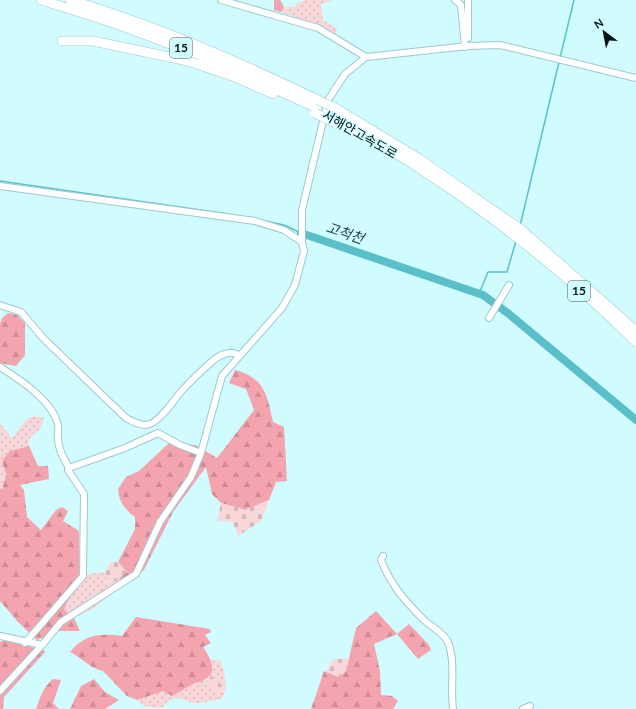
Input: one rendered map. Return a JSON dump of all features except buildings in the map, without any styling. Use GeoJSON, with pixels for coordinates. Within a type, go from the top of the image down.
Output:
{"type":"FeatureCollection","features":[{"type":"Feature","properties":{"kind":"highway","name":"서해안고속도로"},"geometry":{"type":"LineString","coordinates":[[41,0],[114,23],[197,54],[317,107]]}},
{"type":"Feature","properties":{"kind":"highway","name":"서해안고속도로"},"geometry":{"type":"LineString","coordinates":[[70,0],[117,14],[197,44],[418,158],[522,236],[636,330]]}},
{"type":"Feature","properties":{"kind":"highway"},"geometry":{"type":"LineString","coordinates":[[62,41],[93,41],[188,61],[317,107],[336,117]]}},
{"type":"Feature","properties":{"kind":"highway","name":"서해안고속도로"},"geometry":{"type":"LineString","coordinates":[[336,117],[508,225]]}},
{"type":"Feature","properties":{"kind":"highway","name":"서해안고속도로"},"geometry":{"type":"LineString","coordinates":[[522,236],[636,342]]}},
{"type":"Feature","properties":{"kind":"street"},"geometry":{"type":"LineString","coordinates":[[220,0],[318,28],[366,57]]}},
{"type":"Feature","properties":{"kind":"street"},"geometry":{"type":"LineString","coordinates":[[455,0],[461,5],[467,46]]}},
{"type":"Feature","properties":{"kind":"street"},"geometry":{"type":"LineString","coordinates":[[467,46],[468,0]]}},
{"type":"Feature","properties":{"kind":"street"},"geometry":{"type":"LineString","coordinates":[[0,691],[42,645],[60,622],[136,574],[160,522],[191,477],[201,453],[222,376],[282,308],[294,285],[301,265],[304,250],[302,240],[302,210],[328,100],[345,74],[366,57],[467,46],[500,45],[636,78]]}},
{"type":"Feature","properties":{"kind":"street"},"geometry":{"type":"LineString","coordinates":[[0,186],[255,221],[284,230],[302,240]]}},
{"type":"Feature","properties":{"kind":"street"},"geometry":{"type":"LineString","coordinates":[[490,316],[509,286]]}},
{"type":"Feature","properties":{"kind":"street"},"geometry":{"type":"LineString","coordinates":[[0,305],[20,312],[43,338],[126,418],[137,424],[145,425],[152,423],[168,408],[180,393],[221,355],[234,352],[240,355]]}},
{"type":"Feature","properties":{"kind":"street"},"geometry":{"type":"LineString","coordinates":[[0,367],[35,392],[49,407],[58,424],[57,439],[61,454],[69,468],[125,448],[158,433],[180,445],[201,453]]}},
{"type":"Feature","properties":{"kind":"street"},"geometry":{"type":"LineString","coordinates":[[25,643],[83,576],[84,494],[68,470]]}},
{"type":"Feature","properties":{"kind":"street"},"geometry":{"type":"LineString","coordinates":[[383,556],[382,560],[389,580],[406,602],[447,641],[452,660],[451,695],[453,709]]}},
{"type":"Feature","properties":{"kind":"street"},"geometry":{"type":"LineString","coordinates":[[0,636],[25,643],[42,645]]}},
{"type":"Feature","properties":{"kind":"street"},"geometry":{"type":"LineString","coordinates":[[523,709],[530,706]]}},
{"type":"Feature","properties":{"kind":"green space"},"geometry":{"type":"Polygon","coordinates":[[[274,0],[280,0],[284,7],[281,12],[274,10],[274,0]]]}},
{"type":"Feature","properties":{"kind":"green space"},"geometry":{"type":"Polygon","coordinates":[[[305,0],[333,0],[321,4],[323,20],[337,28],[336,34],[323,27],[281,12],[284,7],[295,7],[296,4],[305,0]]]}},
{"type":"Feature","properties":{"kind":"green space"},"geometry":{"type":"Polygon","coordinates":[[[8,313],[17,315],[25,323],[25,355],[16,366],[0,363],[0,324],[2,318],[8,313]]]}},
{"type":"Feature","properties":{"kind":"green space"},"geometry":{"type":"Polygon","coordinates":[[[235,370],[245,373],[259,383],[269,404],[273,422],[284,427],[287,481],[276,482],[269,500],[245,510],[221,503],[212,494],[206,467],[173,512],[144,570],[125,583],[119,578],[127,572],[118,562],[135,529],[135,517],[128,512],[123,505],[118,489],[126,477],[139,471],[169,443],[196,445],[217,458],[254,410],[246,389],[229,383],[235,370]]]}},
{"type":"Feature","properties":{"kind":"green space"},"geometry":{"type":"Polygon","coordinates":[[[33,416],[44,418],[40,429],[29,439],[29,446],[10,451],[2,490],[0,488],[0,423],[12,438],[26,420],[33,416]]]}},
{"type":"Feature","properties":{"kind":"green space"},"geometry":{"type":"Polygon","coordinates":[[[29,446],[38,466],[48,466],[49,479],[20,485],[24,490],[27,517],[41,530],[56,510],[62,507],[68,511],[63,521],[79,531],[79,575],[64,610],[74,618],[80,631],[60,631],[37,640],[18,622],[0,601],[0,488],[2,490],[6,474],[2,461],[10,451],[29,446]]]}},
{"type":"Feature","properties":{"kind":"green space"},"geometry":{"type":"Polygon","coordinates":[[[269,500],[261,521],[238,536],[233,522],[217,521],[221,503],[245,510],[269,500]]]}},
{"type":"Feature","properties":{"kind":"green space"},"geometry":{"type":"Polygon","coordinates":[[[111,562],[118,562],[127,572],[109,586],[105,572],[111,562]]]}},
{"type":"Feature","properties":{"kind":"green space"},"geometry":{"type":"Polygon","coordinates":[[[105,572],[109,586],[119,578],[125,583],[94,608],[74,618],[64,610],[79,575],[105,572]]]}},
{"type":"Feature","properties":{"kind":"green space"},"geometry":{"type":"Polygon","coordinates":[[[376,611],[397,634],[374,644],[380,671],[381,695],[392,696],[398,701],[393,709],[311,709],[324,671],[339,677],[346,671],[356,628],[376,611]]]}},
{"type":"Feature","properties":{"kind":"green space"},"geometry":{"type":"Polygon","coordinates":[[[136,617],[210,629],[211,632],[205,635],[211,643],[203,647],[212,665],[209,677],[172,696],[163,691],[137,700],[127,696],[103,671],[94,668],[70,652],[81,641],[93,636],[122,636],[136,617]]]}},
{"type":"Feature","properties":{"kind":"green space"},"geometry":{"type":"Polygon","coordinates":[[[409,624],[429,645],[431,650],[418,659],[397,634],[409,624]]]}},
{"type":"Feature","properties":{"kind":"green space"},"geometry":{"type":"Polygon","coordinates":[[[4,640],[46,651],[4,697],[3,709],[0,709],[0,642],[4,640]]]}},
{"type":"Feature","properties":{"kind":"green space"},"geometry":{"type":"Polygon","coordinates":[[[211,659],[221,661],[224,670],[226,685],[224,695],[221,699],[193,703],[176,698],[167,702],[161,708],[144,706],[137,700],[163,691],[183,690],[195,683],[206,680],[206,685],[220,694],[218,682],[210,675],[212,666],[211,659]]]}},
{"type":"Feature","properties":{"kind":"green space"},"geometry":{"type":"Polygon","coordinates":[[[333,659],[349,659],[346,671],[339,677],[326,672],[333,659]]]}},
{"type":"Feature","properties":{"kind":"green space"},"geometry":{"type":"Polygon","coordinates":[[[210,675],[224,687],[220,695],[206,685],[206,680],[210,675]]]}},
{"type":"Feature","properties":{"kind":"green space"},"geometry":{"type":"Polygon","coordinates":[[[53,679],[61,680],[53,703],[59,709],[36,709],[44,689],[53,679]]]}},
{"type":"Feature","properties":{"kind":"green space"},"geometry":{"type":"Polygon","coordinates":[[[94,679],[105,692],[119,700],[105,709],[70,709],[81,686],[94,679]]]}},
{"type":"Feature","properties":{"kind":"waterway"},"geometry":{"type":"LineString","coordinates":[[560,58],[574,0]]}},
{"type":"Feature","properties":{"kind":"waterway"},"geometry":{"type":"LineString","coordinates":[[520,226],[559,62]]}},
{"type":"Feature","properties":{"kind":"waterway","name":"고척천"},"geometry":{"type":"LineString","coordinates":[[0,181],[228,214]]}},
{"type":"Feature","properties":{"kind":"waterway","name":"고척천"},"geometry":{"type":"LineString","coordinates":[[265,221],[284,225],[301,233]]}},
{"type":"Feature","properties":{"kind":"waterway","name":"고척천"},"geometry":{"type":"LineString","coordinates":[[301,233],[483,295],[509,314],[636,420]]}},
{"type":"Feature","properties":{"kind":"waterway"},"geometry":{"type":"LineString","coordinates":[[479,294],[488,272],[507,272],[516,241]]}}]}
